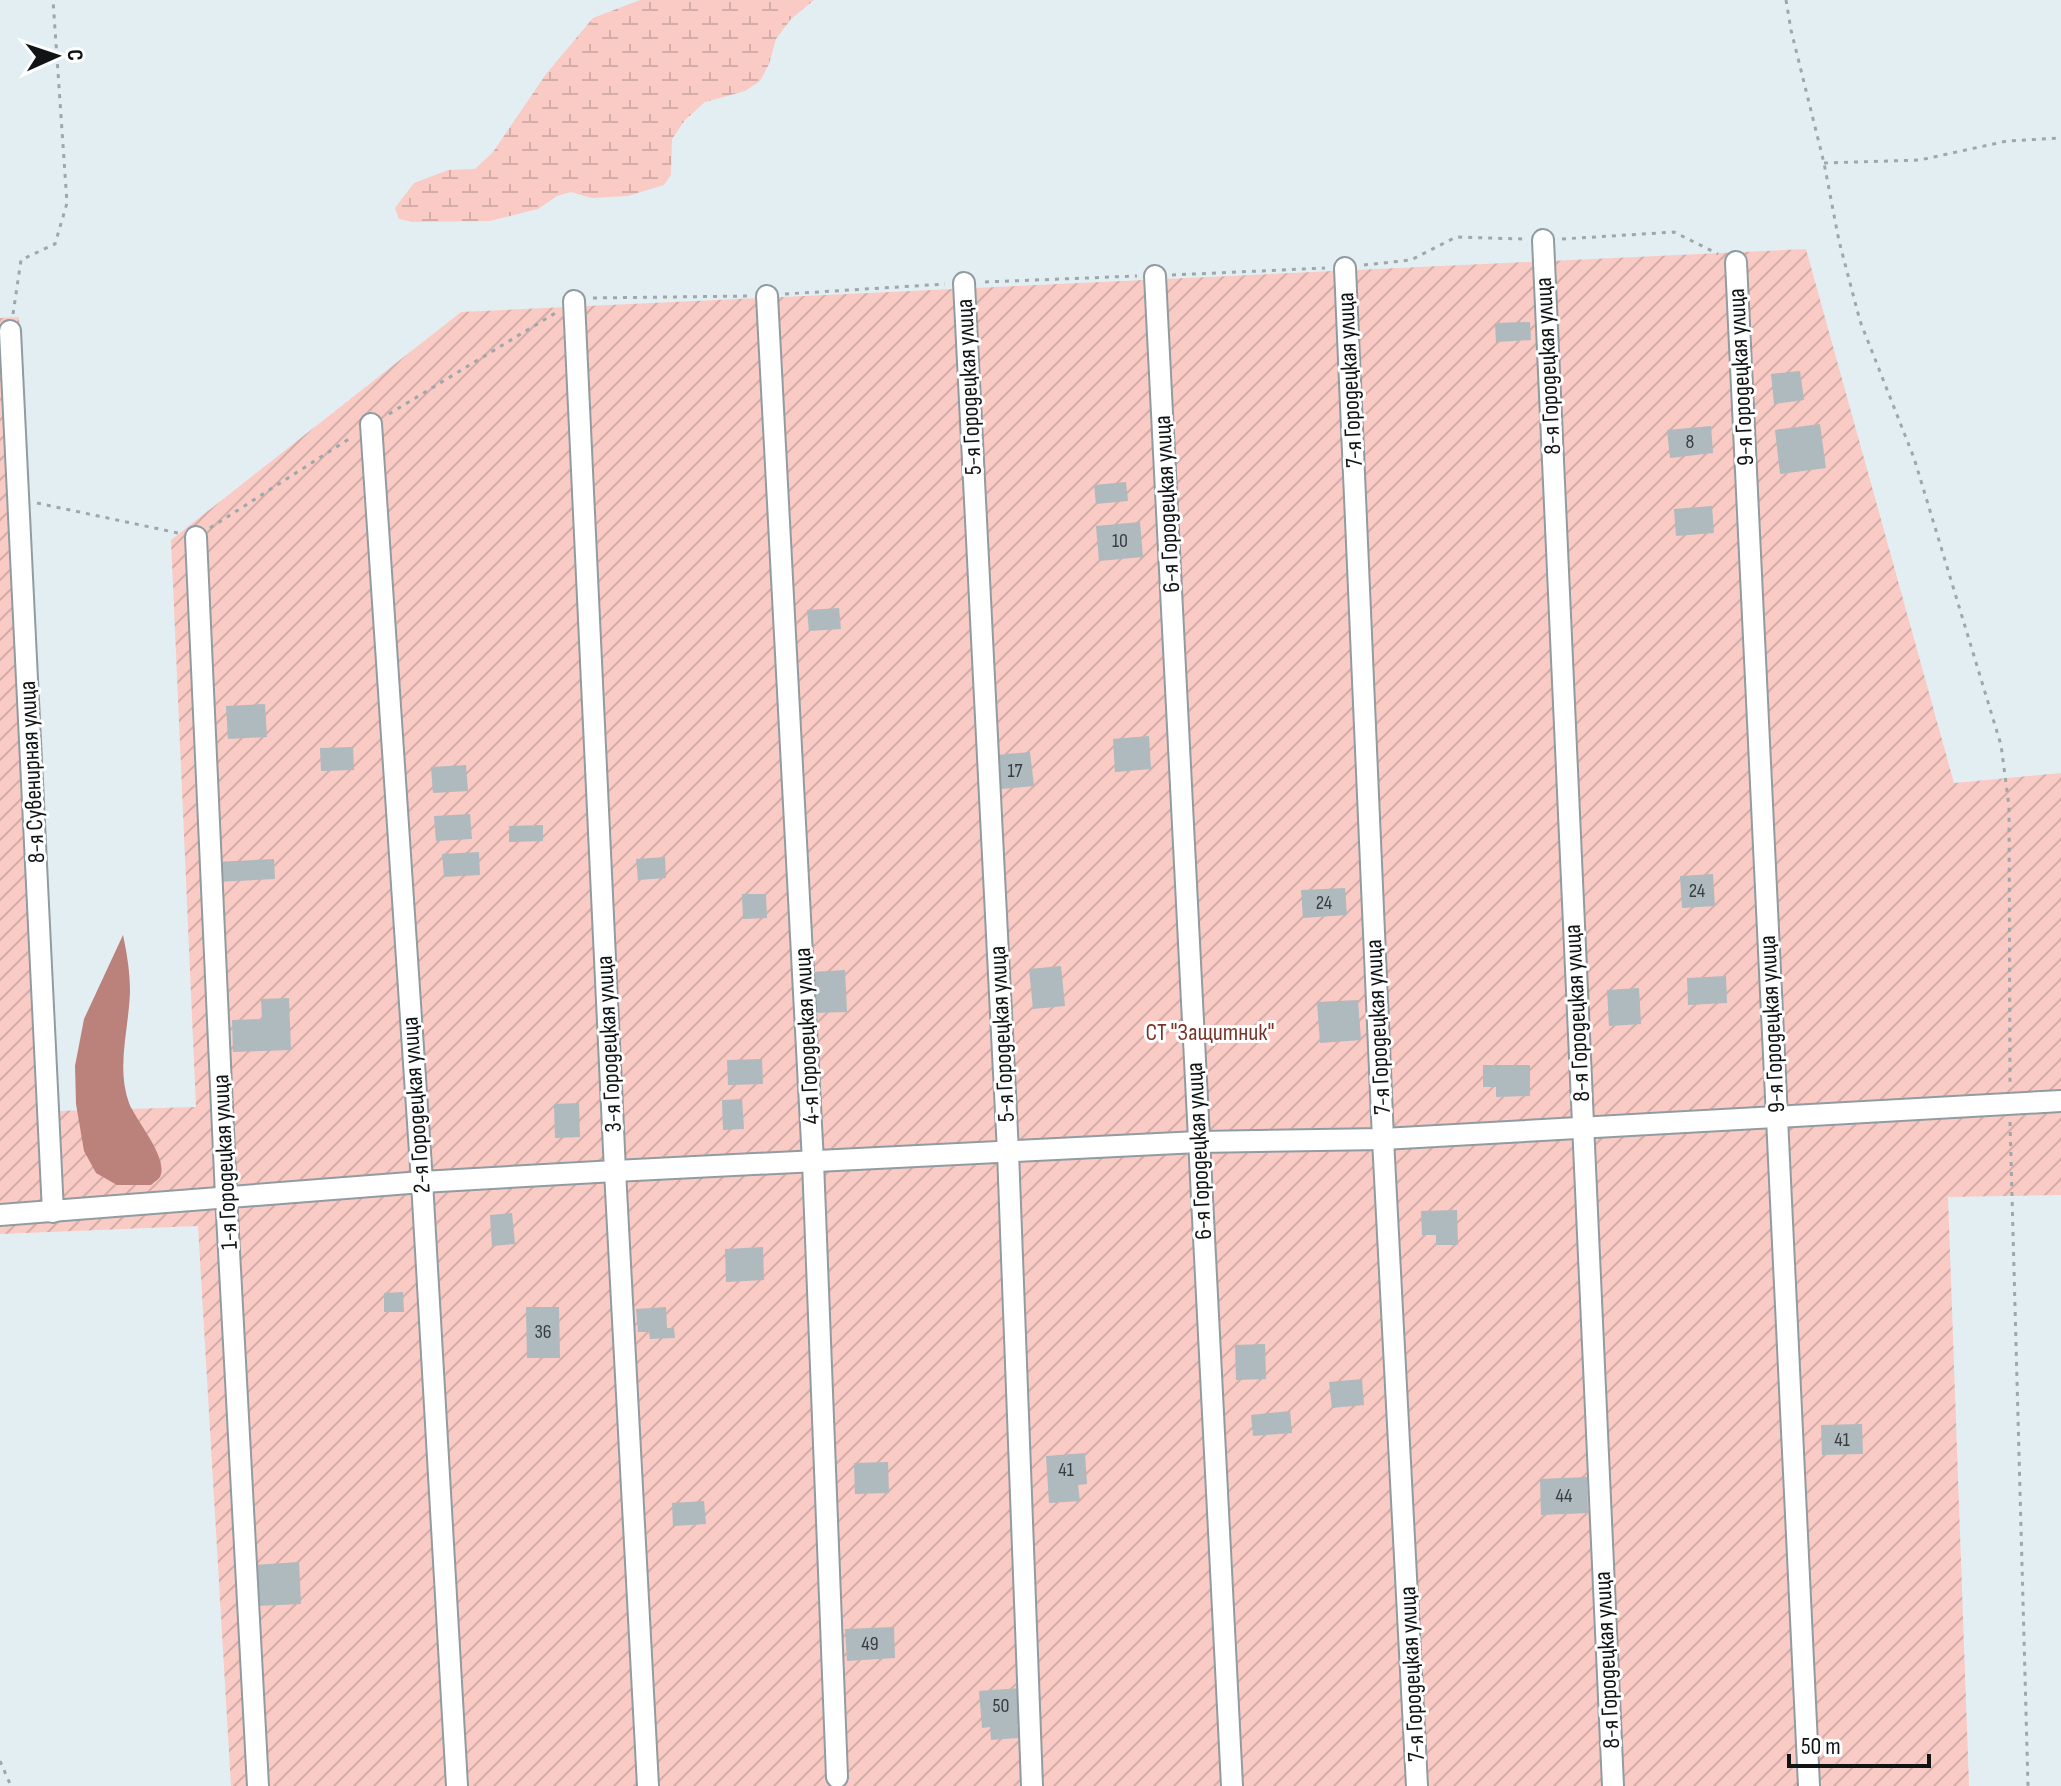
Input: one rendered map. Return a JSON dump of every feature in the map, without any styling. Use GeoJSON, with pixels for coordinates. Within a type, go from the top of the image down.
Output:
{"type":"FeatureCollection","features":[{"type":"Feature","properties":{"kind":"street","name":"8-я Городецкая улица"},"geometry":{"type":"LineString","coordinates":[[1543,240],[1613,1786]]}},
{"type":"Feature","properties":{"kind":"street","name":"9-я Городецкая улица"},"geometry":{"type":"LineString","coordinates":[[1736,262],[1809,1786]]}},
{"type":"Feature","properties":{"kind":"street","name":"7-я Городецкая улица"},"geometry":{"type":"LineString","coordinates":[[1345,268],[1383,1139],[1417,1786]]}},
{"type":"Feature","properties":{"kind":"street","name":"6-я Городецкая улица"},"geometry":{"type":"LineString","coordinates":[[1155,276],[1232,1786]]}},
{"type":"Feature","properties":{"kind":"street","name":"5-я Городецкая улица"},"geometry":{"type":"LineString","coordinates":[[964,283],[1008,1152],[1032,1786]]}},
{"type":"Feature","properties":{"kind":"street","name":"4-я Городецкая улица"},"geometry":{"type":"LineString","coordinates":[[767,296],[813,1162],[837,1777]]}},
{"type":"Feature","properties":{"kind":"street","name":"3-я Городецкая улица"},"geometry":{"type":"LineString","coordinates":[[574,301],[648,1786]]}},
{"type":"Feature","properties":{"kind":"street","name":"8-я Сувенирная улица"},"geometry":{"type":"LineString","coordinates":[[10,331],[53,1212]]}},
{"type":"Feature","properties":{"kind":"street","name":"2-я Городецкая улица"},"geometry":{"type":"LineString","coordinates":[[371,424],[422,1182],[457,1786]]}},
{"type":"Feature","properties":{"kind":"street","name":"1-я Городецкая улица"},"geometry":{"type":"LineString","coordinates":[[196,537],[226,1196],[258,1786]]}},
{"type":"Feature","properties":{"kind":"street"},"geometry":{"type":"LineString","coordinates":[[0,1215],[226,1196],[615,1171],[1198,1142],[1383,1139],[2061,1101]]}},
{"type":"Feature","properties":{"kind":"path"},"geometry":{"type":"LineString","coordinates":[[10,331],[21,260],[55,244],[67,203],[53,0]]}},
{"type":"Feature","properties":{"kind":"path"},"geometry":{"type":"LineString","coordinates":[[1786,0],[1839,241],[1860,321],[1914,458],[2001,745],[2009,806],[2010,1104],[2028,1786]]}},
{"type":"Feature","properties":{"kind":"path"},"geometry":{"type":"LineString","coordinates":[[1824,163],[1920,160],[2007,141],[2061,138]]}},
{"type":"Feature","properties":{"kind":"path"},"geometry":{"type":"LineString","coordinates":[[19,499],[196,537]]}},
{"type":"Feature","properties":{"kind":"path"},"geometry":{"type":"LineString","coordinates":[[0,1761],[11,1786]]}},
{"type":"Feature","properties":{"kind":"green space"},"geometry":{"type":"Polygon","coordinates":[[[640,0],[814,0],[791,19],[776,39],[760,81],[745,91],[705,102],[685,120],[672,139],[671,175],[664,185],[628,196],[592,198],[571,192],[557,196],[538,209],[490,221],[412,222],[399,219],[395,208],[414,183],[448,170],[475,169],[493,152],[546,74],[593,18],[640,0]]]}},
{"type":"Feature","properties":{"kind":"green space","name":"СТ \"Защитник\""},"geometry":{"type":"Polygon","coordinates":[[[1806,249],[1954,783],[2061,773],[2061,1195],[1948,1197],[1969,1786],[231,1786],[198,1226],[0,1234],[0,318],[19,317],[58,1111],[196,1107],[171,540],[461,312],[1806,249]]]}},
{"type":"Feature","properties":{"kind":"shaded area"},"geometry":{"type":"Polygon","coordinates":[[[123,935],[130,991],[124,1048],[125,1089],[129,1103],[160,1160],[160,1177],[151,1185],[117,1185],[96,1173],[84,1151],[76,1104],[75,1066],[84,1019],[123,935]]]}},
{"type":"Feature","properties":{"kind":"building"},"geometry":{"type":"Polygon","coordinates":[[[1530,322],[1531,340],[1496,342],[1495,323],[1530,322]]]}},
{"type":"Feature","properties":{"kind":"building"},"geometry":{"type":"Polygon","coordinates":[[[1800,371],[1804,400],[1774,404],[1771,374],[1800,371]]]}},
{"type":"Feature","properties":{"kind":"building"},"geometry":{"type":"Polygon","coordinates":[[[1820,424],[1826,468],[1780,474],[1775,430],[1820,424]]]}},
{"type":"Feature","properties":{"kind":"building"},"geometry":{"type":"Polygon","coordinates":[[[1711,426],[1713,453],[1670,458],[1667,430],[1711,426]]]}},
{"type":"Feature","properties":{"kind":"building"},"geometry":{"type":"Polygon","coordinates":[[[1126,482],[1128,501],[1096,504],[1094,485],[1126,482]]]}},
{"type":"Feature","properties":{"kind":"building"},"geometry":{"type":"Polygon","coordinates":[[[1712,506],[1714,533],[1676,536],[1674,509],[1712,506]]]}},
{"type":"Feature","properties":{"kind":"building"},"geometry":{"type":"Polygon","coordinates":[[[1140,522],[1143,557],[1099,561],[1096,526],[1140,522]]]}},
{"type":"Feature","properties":{"kind":"building"},"geometry":{"type":"Polygon","coordinates":[[[839,608],[841,629],[809,631],[807,610],[839,608]]]}},
{"type":"Feature","properties":{"kind":"building"},"geometry":{"type":"Polygon","coordinates":[[[265,704],[267,737],[228,739],[226,706],[265,704]]]}},
{"type":"Feature","properties":{"kind":"building"},"geometry":{"type":"Polygon","coordinates":[[[1149,736],[1151,769],[1115,772],[1113,739],[1149,736]]]}},
{"type":"Feature","properties":{"kind":"building"},"geometry":{"type":"Polygon","coordinates":[[[353,747],[354,770],[321,771],[320,748],[353,747]]]}},
{"type":"Feature","properties":{"kind":"building"},"geometry":{"type":"Polygon","coordinates":[[[1030,752],[1034,786],[1001,789],[997,755],[1030,752]]]}},
{"type":"Feature","properties":{"kind":"building"},"geometry":{"type":"Polygon","coordinates":[[[466,765],[468,791],[433,793],[431,767],[466,765]]]}},
{"type":"Feature","properties":{"kind":"building"},"geometry":{"type":"Polygon","coordinates":[[[470,814],[472,839],[436,841],[434,816],[470,814]]]}},
{"type":"Feature","properties":{"kind":"building"},"geometry":{"type":"Polygon","coordinates":[[[543,825],[543,841],[509,842],[509,826],[543,825]]]}},
{"type":"Feature","properties":{"kind":"building"},"geometry":{"type":"Polygon","coordinates":[[[479,852],[480,875],[444,877],[442,854],[479,852]]]}},
{"type":"Feature","properties":{"kind":"building"},"geometry":{"type":"Polygon","coordinates":[[[665,857],[666,878],[638,880],[636,859],[665,857]]]}},
{"type":"Feature","properties":{"kind":"building"},"geometry":{"type":"Polygon","coordinates":[[[274,859],[275,879],[216,882],[215,862],[274,859]]]}},
{"type":"Feature","properties":{"kind":"building"},"geometry":{"type":"Polygon","coordinates":[[[1713,874],[1715,906],[1682,908],[1680,876],[1713,874]]]}},
{"type":"Feature","properties":{"kind":"building"},"geometry":{"type":"Polygon","coordinates":[[[1345,888],[1347,915],[1303,918],[1301,890],[1345,888]]]}},
{"type":"Feature","properties":{"kind":"building"},"geometry":{"type":"Polygon","coordinates":[[[742,894],[766,894],[767,918],[743,919],[742,894]]]}},
{"type":"Feature","properties":{"kind":"building"},"geometry":{"type":"Polygon","coordinates":[[[1061,966],[1065,1006],[1033,1009],[1029,969],[1061,966]]]}},
{"type":"Feature","properties":{"kind":"building"},"geometry":{"type":"Polygon","coordinates":[[[845,970],[847,1012],[813,1013],[811,972],[845,970]]]}},
{"type":"Feature","properties":{"kind":"building"},"geometry":{"type":"Polygon","coordinates":[[[1726,976],[1727,1003],[1688,1005],[1687,978],[1726,976]]]}},
{"type":"Feature","properties":{"kind":"building"},"geometry":{"type":"Polygon","coordinates":[[[1639,988],[1641,1024],[1609,1026],[1607,990],[1639,988]]]}},
{"type":"Feature","properties":{"kind":"building"},"geometry":{"type":"Polygon","coordinates":[[[289,998],[291,1050],[233,1052],[232,1020],[262,1019],[261,999],[289,998]]]}},
{"type":"Feature","properties":{"kind":"building"},"geometry":{"type":"Polygon","coordinates":[[[1358,1000],[1361,1040],[1320,1043],[1317,1002],[1358,1000]]]}},
{"type":"Feature","properties":{"kind":"building"},"geometry":{"type":"Polygon","coordinates":[[[762,1059],[763,1084],[728,1085],[727,1060],[762,1059]]]}},
{"type":"Feature","properties":{"kind":"building"},"geometry":{"type":"Polygon","coordinates":[[[1483,1065],[1530,1065],[1530,1096],[1496,1097],[1496,1087],[1483,1087],[1483,1065]]]}},
{"type":"Feature","properties":{"kind":"building"},"geometry":{"type":"Polygon","coordinates":[[[742,1099],[744,1129],[723,1130],[722,1100],[742,1099]]]}},
{"type":"Feature","properties":{"kind":"building"},"geometry":{"type":"Polygon","coordinates":[[[579,1103],[580,1137],[555,1138],[554,1104],[579,1103]]]}},
{"type":"Feature","properties":{"kind":"building"},"geometry":{"type":"Polygon","coordinates":[[[1457,1210],[1458,1245],[1436,1245],[1436,1235],[1422,1235],[1421,1211],[1457,1210]]]}},
{"type":"Feature","properties":{"kind":"building"},"geometry":{"type":"Polygon","coordinates":[[[512,1213],[515,1244],[492,1246],[490,1215],[512,1213]]]}},
{"type":"Feature","properties":{"kind":"building"},"geometry":{"type":"Polygon","coordinates":[[[763,1247],[764,1280],[726,1282],[725,1249],[763,1247]]]}},
{"type":"Feature","properties":{"kind":"building"},"geometry":{"type":"Polygon","coordinates":[[[403,1292],[404,1312],[384,1312],[384,1293],[403,1292]]]}},
{"type":"Feature","properties":{"kind":"building"},"geometry":{"type":"Polygon","coordinates":[[[526,1307],[559,1307],[560,1358],[527,1358],[526,1307]]]}},
{"type":"Feature","properties":{"kind":"building"},"geometry":{"type":"Polygon","coordinates":[[[666,1307],[667,1328],[674,1328],[675,1338],[650,1339],[649,1332],[638,1332],[636,1309],[666,1307]]]}},
{"type":"Feature","properties":{"kind":"building"},"geometry":{"type":"Polygon","coordinates":[[[1265,1344],[1266,1379],[1236,1380],[1235,1345],[1265,1344]]]}},
{"type":"Feature","properties":{"kind":"building"},"geometry":{"type":"Polygon","coordinates":[[[1362,1379],[1364,1405],[1332,1408],[1329,1382],[1362,1379]]]}},
{"type":"Feature","properties":{"kind":"building"},"geometry":{"type":"Polygon","coordinates":[[[1290,1411],[1292,1433],[1253,1436],[1251,1415],[1290,1411]]]}},
{"type":"Feature","properties":{"kind":"building"},"geometry":{"type":"Polygon","coordinates":[[[1862,1424],[1863,1454],[1822,1455],[1821,1425],[1862,1424]]]}},
{"type":"Feature","properties":{"kind":"building"},"geometry":{"type":"Polygon","coordinates":[[[1085,1453],[1087,1484],[1078,1485],[1080,1501],[1049,1503],[1046,1456],[1085,1453]]]}},
{"type":"Feature","properties":{"kind":"building"},"geometry":{"type":"Polygon","coordinates":[[[888,1462],[889,1493],[855,1494],[854,1463],[888,1462]]]}},
{"type":"Feature","properties":{"kind":"building"},"geometry":{"type":"Polygon","coordinates":[[[1587,1477],[1588,1513],[1541,1515],[1540,1479],[1587,1477]]]}},
{"type":"Feature","properties":{"kind":"building"},"geometry":{"type":"Polygon","coordinates":[[[704,1501],[706,1524],[673,1526],[672,1503],[704,1501]]]}},
{"type":"Feature","properties":{"kind":"building"},"geometry":{"type":"Polygon","coordinates":[[[299,1562],[301,1604],[256,1606],[255,1565],[299,1562]]]}},
{"type":"Feature","properties":{"kind":"building"},"geometry":{"type":"Polygon","coordinates":[[[894,1627],[895,1658],[847,1661],[845,1629],[894,1627]]]}},
{"type":"Feature","properties":{"kind":"building"},"geometry":{"type":"Polygon","coordinates":[[[1020,1688],[1022,1723],[1017,1722],[1019,1738],[991,1740],[990,1727],[982,1728],[979,1691],[1020,1688]]]}}]}
